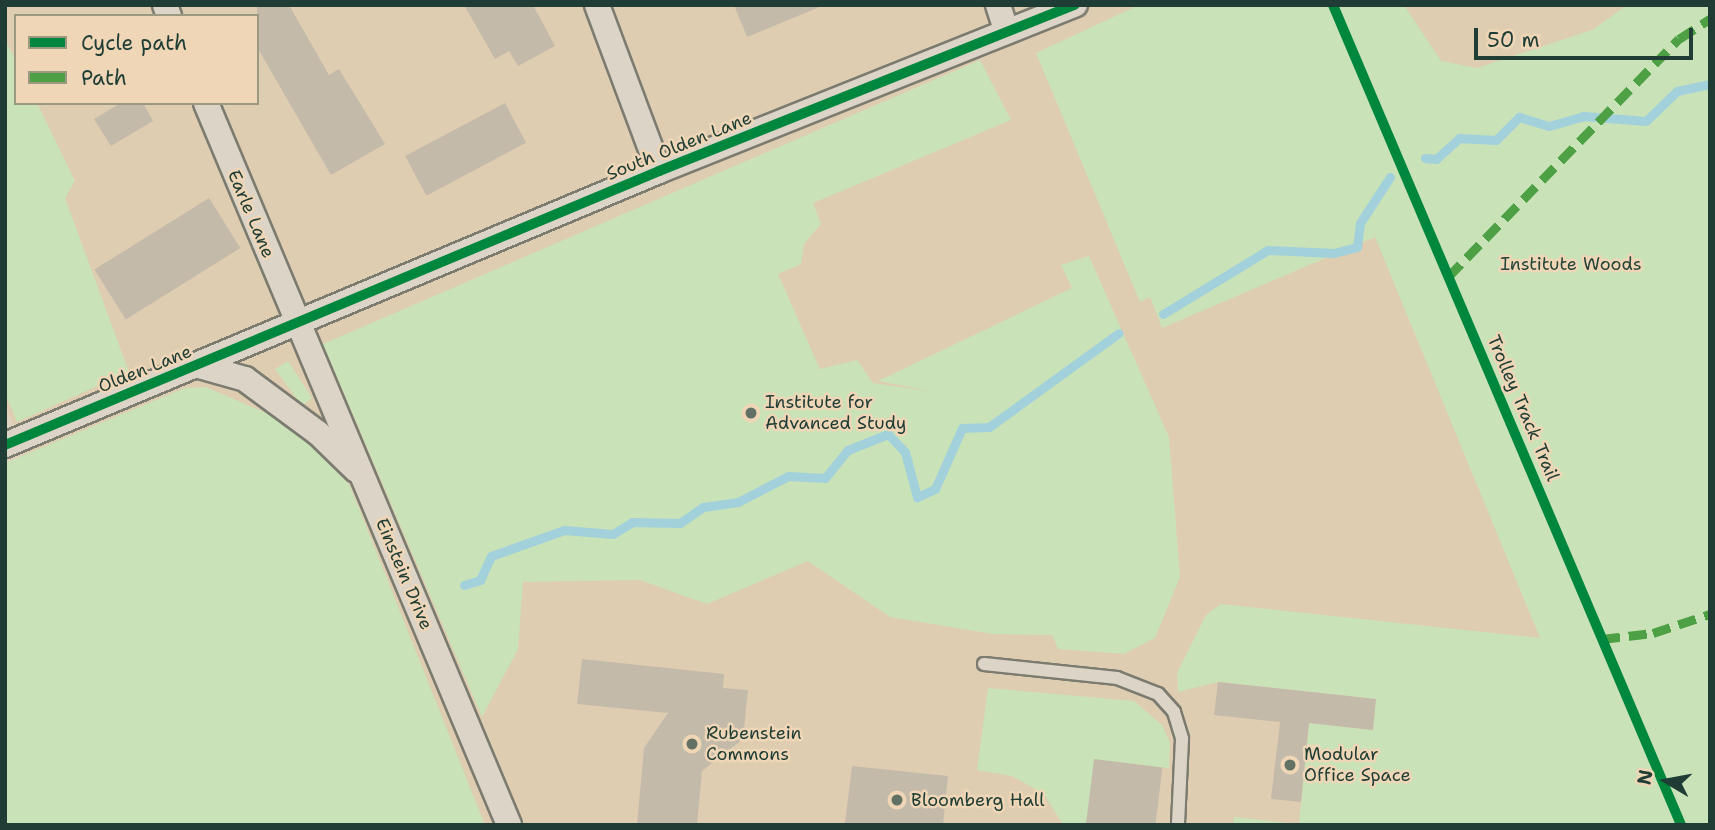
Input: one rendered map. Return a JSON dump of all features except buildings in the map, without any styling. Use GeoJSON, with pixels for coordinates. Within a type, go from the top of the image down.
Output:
{"type":"FeatureCollection","features":[{"type":"Feature","properties":{"kind":"street"},"geometry":{"type":"LineString","coordinates":[[597,5],[659,172]]}},
{"type":"Feature","properties":{"kind":"street"},"geometry":{"type":"LineString","coordinates":[[998,5],[1007,32]]}},
{"type":"Feature","properties":{"kind":"street","name":"South Olden Lane"},"geometry":{"type":"LineString","coordinates":[[297,324],[659,172],[1075,5]]}},
{"type":"Feature","properties":{"kind":"street","name":"Earle Lane"},"geometry":{"type":"LineString","coordinates":[[207,105],[297,324]]}},
{"type":"Feature","properties":{"kind":"street","name":"Olden Lane"},"geometry":{"type":"LineString","coordinates":[[5,445],[297,324]]}},
{"type":"Feature","properties":{"kind":"street","name":"Einstein Drive"},"geometry":{"type":"LineString","coordinates":[[297,324],[365,478],[509,825]]}},
{"type":"Feature","properties":{"kind":"street"},"geometry":{"type":"LineString","coordinates":[[199,366],[245,379],[318,433],[365,478]]}},
{"type":"Feature","properties":{"kind":"lane"},"geometry":{"type":"LineString","coordinates":[[984,664],[1117,678],[1158,694],[1174,712],[1182,739],[1178,825]]}},
{"type":"Feature","properties":{"kind":"shaded area","name":"Institute for Advanced Study"},"geometry":{"type":"Polygon","coordinates":[[[5,5],[1325,5],[1659,825],[5,825],[5,463],[26,454],[5,403],[5,5]]]}},
{"type":"Feature","properties":{"kind":"shaded area"},"geometry":{"type":"Polygon","coordinates":[[[1341,5],[1710,5],[1710,21],[1423,198],[1341,5]]]}},
{"type":"Feature","properties":{"kind":"green space","name":"Institute Woods"},"geometry":{"type":"Polygon","coordinates":[[[1139,5],[1404,5],[1441,61],[1477,68],[1592,30],[1627,5],[1710,5],[1710,825],[1233,825],[1234,817],[1299,824],[1309,723],[1373,730],[1376,699],[1218,682],[1178,692],[1177,673],[1206,615],[1221,604],[1540,638],[1375,237],[1162,328],[1150,297],[1140,302],[1036,53],[1139,5]]]}},
{"type":"Feature","properties":{"kind":"green space"},"geometry":{"type":"Polygon","coordinates":[[[5,40],[14,57],[14,105],[38,105],[75,181],[65,198],[129,372],[17,422],[5,393],[5,40]]]}},
{"type":"Feature","properties":{"kind":"green space"},"geometry":{"type":"Polygon","coordinates":[[[980,60],[1011,120],[813,203],[821,224],[804,244],[801,264],[778,274],[820,369],[857,360],[873,383],[935,392],[878,381],[1072,288],[1061,265],[1089,256],[1169,437],[1180,577],[1155,638],[1124,654],[1058,649],[1052,635],[993,634],[890,617],[808,561],[707,604],[640,580],[523,582],[518,649],[482,717],[323,344],[980,60]]]}},
{"type":"Feature","properties":{"kind":"green space"},"geometry":{"type":"Polygon","coordinates":[[[288,361],[312,398],[302,406],[275,369],[288,361]]]}},
{"type":"Feature","properties":{"kind":"green space"},"geometry":{"type":"Polygon","coordinates":[[[206,387],[273,416],[318,448],[350,486],[485,825],[5,825],[5,463],[185,388],[206,387]]]}},
{"type":"Feature","properties":{"kind":"green space"},"geometry":{"type":"Polygon","coordinates":[[[988,688],[1134,701],[1162,725],[1170,743],[1169,769],[1163,767],[1086,825],[1063,825],[1044,794],[1012,776],[977,770],[988,688]]]}},
{"type":"Feature","properties":{"kind":"waterway"},"geometry":{"type":"LineString","coordinates":[[1425,158],[1436,159],[1459,138],[1496,140],[1519,117],[1549,126],[1583,116],[1646,121],[1677,91],[1710,84]]}},
{"type":"Feature","properties":{"kind":"waterway"},"geometry":{"type":"LineString","coordinates":[[1163,314],[1268,250],[1334,253],[1357,247],[1360,223],[1390,177]]}},
{"type":"Feature","properties":{"kind":"waterway"},"geometry":{"type":"LineString","coordinates":[[464,585],[480,580],[491,556],[564,530],[613,534],[632,522],[680,523],[703,507],[738,502],[788,476],[825,478],[848,450],[888,434],[905,452],[917,497],[935,489],[962,428],[989,427],[1119,333]]}},
{"type":"Feature","properties":{"kind":"marked path"},"geometry":{"type":"LineString","coordinates":[[1448,277],[1679,39],[1710,19]]}},
{"type":"Feature","properties":{"kind":"marked path"},"geometry":{"type":"LineString","coordinates":[[1602,639],[1653,633],[1710,614]]}},
{"type":"Feature","properties":{"kind":"cycle path"},"geometry":{"type":"LineString","coordinates":[[5,445],[659,171],[1075,5]]}},
{"type":"Feature","properties":{"kind":"cycle path","name":"Trolley Track Trail"},"geometry":{"type":"LineString","coordinates":[[1333,5],[1681,825]]}},
{"type":"Feature","properties":{"kind":"place","name":"Institute for Advanced Study"},"geometry":{"type":"Point","coordinates":[751,413]}},
{"type":"Feature","properties":{"kind":"place","name":"Rubenstein Commons"},"geometry":{"type":"Point","coordinates":[692,744]}},
{"type":"Feature","properties":{"kind":"place","name":"Modular Office Space"},"geometry":{"type":"Point","coordinates":[1290,765]}},
{"type":"Feature","properties":{"kind":"place","name":"Bloomberg Hall"},"geometry":{"type":"Point","coordinates":[897,800]}}]}
